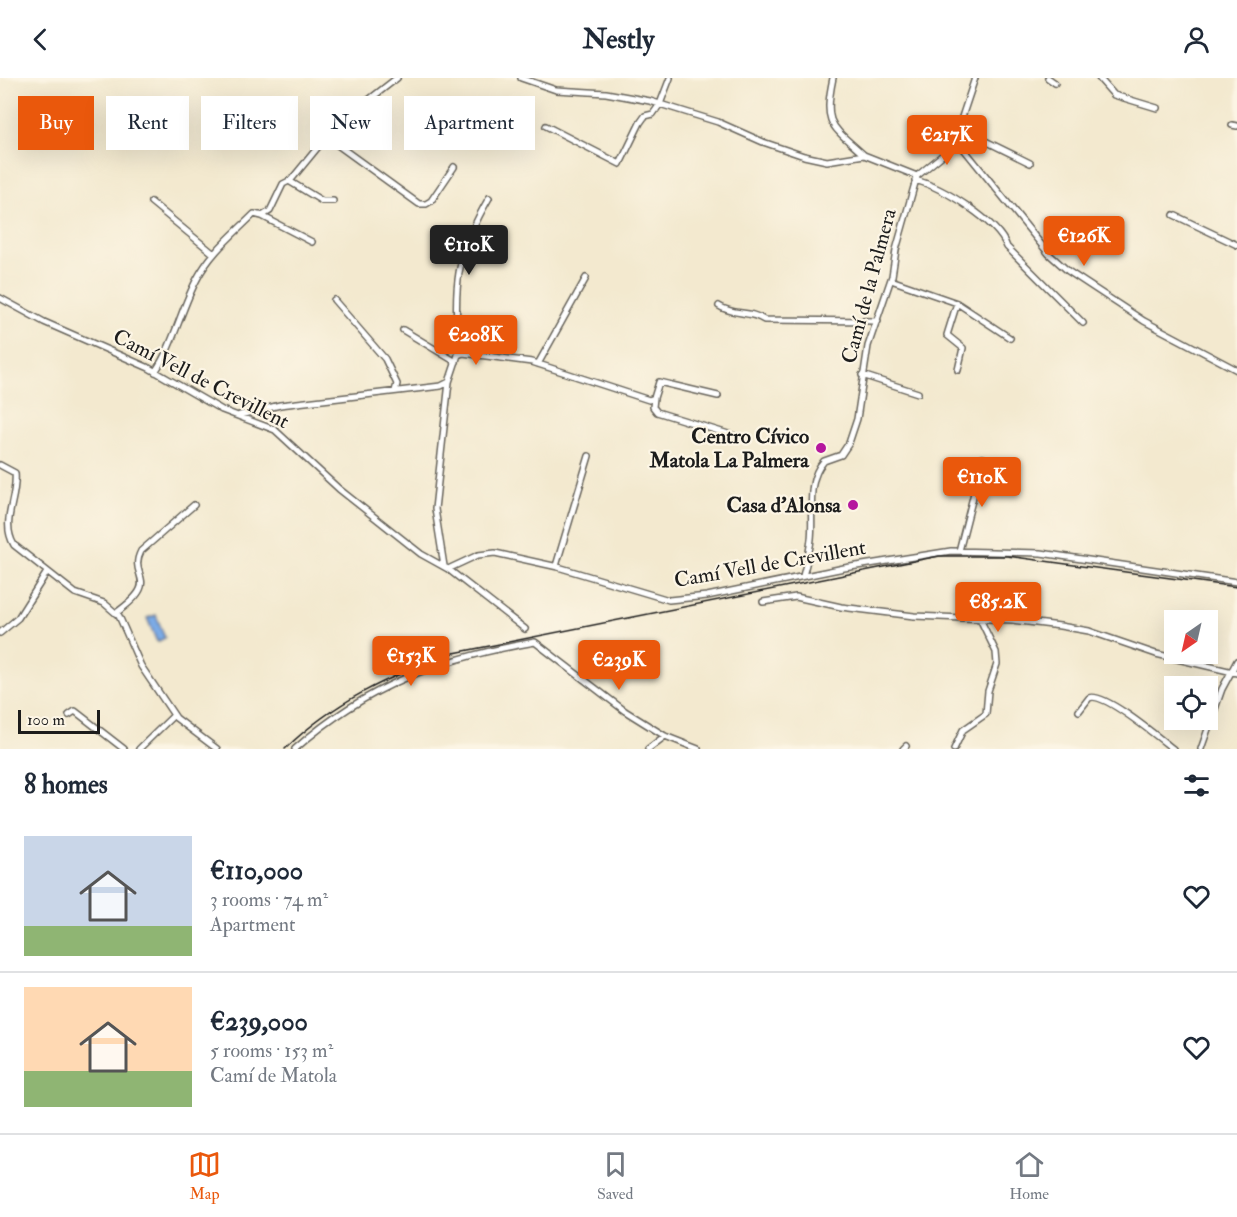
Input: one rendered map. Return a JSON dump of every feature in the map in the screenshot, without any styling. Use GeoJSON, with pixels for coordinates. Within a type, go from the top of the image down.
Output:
{"type":"FeatureCollection","features":[{"type":"Feature","properties":{"kind":"street"},"geometry":{"type":"LineString","coordinates":[[374,96],[397,78]]}},
{"type":"Feature","properties":{"kind":"street"},"geometry":{"type":"LineString","coordinates":[[521,78],[555,90],[606,93],[660,104],[718,122],[763,142],[804,156],[827,161],[864,155]]}},
{"type":"Feature","properties":{"kind":"street"},"geometry":{"type":"LineString","coordinates":[[546,126],[620,164],[640,123],[645,116],[653,114],[660,104],[669,78]]}},
{"type":"Feature","properties":{"kind":"street"},"geometry":{"type":"LineString","coordinates":[[833,78],[827,110],[829,120],[864,155],[936,188],[987,221],[1004,238],[1007,247],[1083,323]]}},
{"type":"Feature","properties":{"kind":"street"},"geometry":{"type":"LineString","coordinates":[[916,178],[945,153],[955,138],[975,78]]}},
{"type":"Feature","properties":{"kind":"street"},"geometry":{"type":"LineString","coordinates":[[1048,78],[1055,83]]}},
{"type":"Feature","properties":{"kind":"street"},"geometry":{"type":"LineString","coordinates":[[1099,78],[1114,95],[1157,108]]}},
{"type":"Feature","properties":{"kind":"street"},"geometry":{"type":"LineString","coordinates":[[959,128],[1030,163]]}},
{"type":"Feature","properties":{"kind":"street"},"geometry":{"type":"LineString","coordinates":[[955,138],[1049,254],[1068,271],[1144,321],[1237,370]]}},
{"type":"Feature","properties":{"kind":"street"},"geometry":{"type":"LineString","coordinates":[[260,216],[270,211],[283,184],[289,181],[315,150]]}},
{"type":"Feature","properties":{"kind":"street"},"geometry":{"type":"LineString","coordinates":[[344,150],[419,204],[431,201],[454,167]]}},
{"type":"Feature","properties":{"kind":"street","name":"Camí de la Palmera"},"geometry":{"type":"LineString","coordinates":[[803,576],[811,539],[811,497],[814,478],[824,461],[841,455],[849,443],[857,419],[868,346],[891,280],[896,250],[916,178]]}},
{"type":"Feature","properties":{"kind":"street"},"geometry":{"type":"LineString","coordinates":[[289,181],[322,201],[333,201]]}},
{"type":"Feature","properties":{"kind":"street"},"geometry":{"type":"LineString","coordinates":[[489,198],[467,240],[456,280],[458,355],[449,382],[435,509],[446,568],[525,629]]}},
{"type":"Feature","properties":{"kind":"street"},"geometry":{"type":"LineString","coordinates":[[151,202],[214,254]]}},
{"type":"Feature","properties":{"kind":"street"},"geometry":{"type":"LineString","coordinates":[[155,372],[165,357],[198,278],[224,240],[254,214],[312,242]]}},
{"type":"Feature","properties":{"kind":"street"},"geometry":{"type":"LineString","coordinates":[[1174,215],[1237,246]]}},
{"type":"Feature","properties":{"kind":"street"},"geometry":{"type":"LineString","coordinates":[[538,364],[586,278]]}},
{"type":"Feature","properties":{"kind":"street"},"geometry":{"type":"LineString","coordinates":[[891,280],[957,303],[1010,339]]}},
{"type":"Feature","properties":{"kind":"street","name":"Camí Vell de Crevillent"},"geometry":{"type":"LineString","coordinates":[[0,298],[44,322],[155,372],[209,403],[275,430],[339,489],[422,554],[446,568],[487,553],[556,566],[669,600],[707,596],[918,555],[960,551],[1041,553],[1237,582]]}},
{"type":"Feature","properties":{"kind":"street"},"geometry":{"type":"LineString","coordinates":[[334,300],[385,359],[397,384],[395,392]]}},
{"type":"Feature","properties":{"kind":"street"},"geometry":{"type":"LineString","coordinates":[[957,303],[947,335],[963,348],[958,370]]}},
{"type":"Feature","properties":{"kind":"street"},"geometry":{"type":"LineString","coordinates":[[719,306],[730,313],[750,314],[764,320],[878,321]]}},
{"type":"Feature","properties":{"kind":"street"},"geometry":{"type":"LineString","coordinates":[[403,330],[456,362]]}},
{"type":"Feature","properties":{"kind":"street"},"geometry":{"type":"LineString","coordinates":[[458,355],[463,353],[538,364],[649,400],[654,398]]}},
{"type":"Feature","properties":{"kind":"street"},"geometry":{"type":"LineString","coordinates":[[862,375],[918,393]]}},
{"type":"Feature","properties":{"kind":"street"},"geometry":{"type":"LineString","coordinates":[[239,415],[280,405],[441,386],[449,382]]}},
{"type":"Feature","properties":{"kind":"street"},"geometry":{"type":"LineString","coordinates":[[718,396],[659,382],[653,407],[657,412],[738,437]]}},
{"type":"Feature","properties":{"kind":"street"},"geometry":{"type":"LineString","coordinates":[[556,566],[589,456]]}},
{"type":"Feature","properties":{"kind":"street"},"geometry":{"type":"LineString","coordinates":[[960,551],[983,458]]}},
{"type":"Feature","properties":{"kind":"street"},"geometry":{"type":"LineString","coordinates":[[0,465],[15,473],[16,481],[7,534],[17,548],[75,593],[104,603],[116,613],[141,666],[174,715],[189,730],[217,749]]}},
{"type":"Feature","properties":{"kind":"street"},"geometry":{"type":"LineString","coordinates":[[116,613],[139,594],[143,583],[138,557],[141,551],[194,505]]}},
{"type":"Feature","properties":{"kind":"street"},"geometry":{"type":"LineString","coordinates":[[0,633],[18,618],[47,572]]}},
{"type":"Feature","properties":{"kind":"street"},"geometry":{"type":"LineString","coordinates":[[762,602],[796,597],[876,612],[981,621],[1012,620],[1089,631],[1156,654],[1237,673]]}},
{"type":"Feature","properties":{"kind":"street"},"geometry":{"type":"LineString","coordinates":[[954,749],[963,730],[986,714],[988,691],[997,664],[996,652],[981,621]]}},
{"type":"Feature","properties":{"kind":"street"},"geometry":{"type":"LineString","coordinates":[[295,749],[360,700],[396,680],[470,654],[535,642],[625,711],[665,736],[698,749]]}},
{"type":"Feature","properties":{"kind":"street"},"geometry":{"type":"LineString","coordinates":[[1201,749],[1229,672],[1237,661]]}},
{"type":"Feature","properties":{"kind":"street"},"geometry":{"type":"LineString","coordinates":[[1079,711],[1089,698],[1098,698],[1120,709],[1173,749]]}},
{"type":"Feature","properties":{"kind":"street"},"geometry":{"type":"LineString","coordinates":[[69,715],[75,711],[124,749]]}},
{"type":"Feature","properties":{"kind":"street"},"geometry":{"type":"LineString","coordinates":[[139,749],[174,715]]}},
{"type":"Feature","properties":{"kind":"street"},"geometry":{"type":"LineString","coordinates":[[648,749],[665,736]]}},
{"type":"Feature","properties":{"kind":"water"},"geometry":{"type":"Polygon","coordinates":[[[156,615],[165,638],[157,642],[147,618],[156,615]]]}},
{"type":"Feature","properties":{"kind":"railway"},"geometry":{"type":"LineString","coordinates":[[285,749],[323,717],[364,692],[454,653],[939,556],[1007,556],[1237,587]]}},
{"type":"Feature","properties":{"kind":"place","name":"Centro Cívico Matola La Palmera"},"geometry":{"type":"Point","coordinates":[821,448]}},
{"type":"Feature","properties":{"kind":"place","name":"Casa d'Alonsa"},"geometry":{"type":"Point","coordinates":[853,505]}}]}
